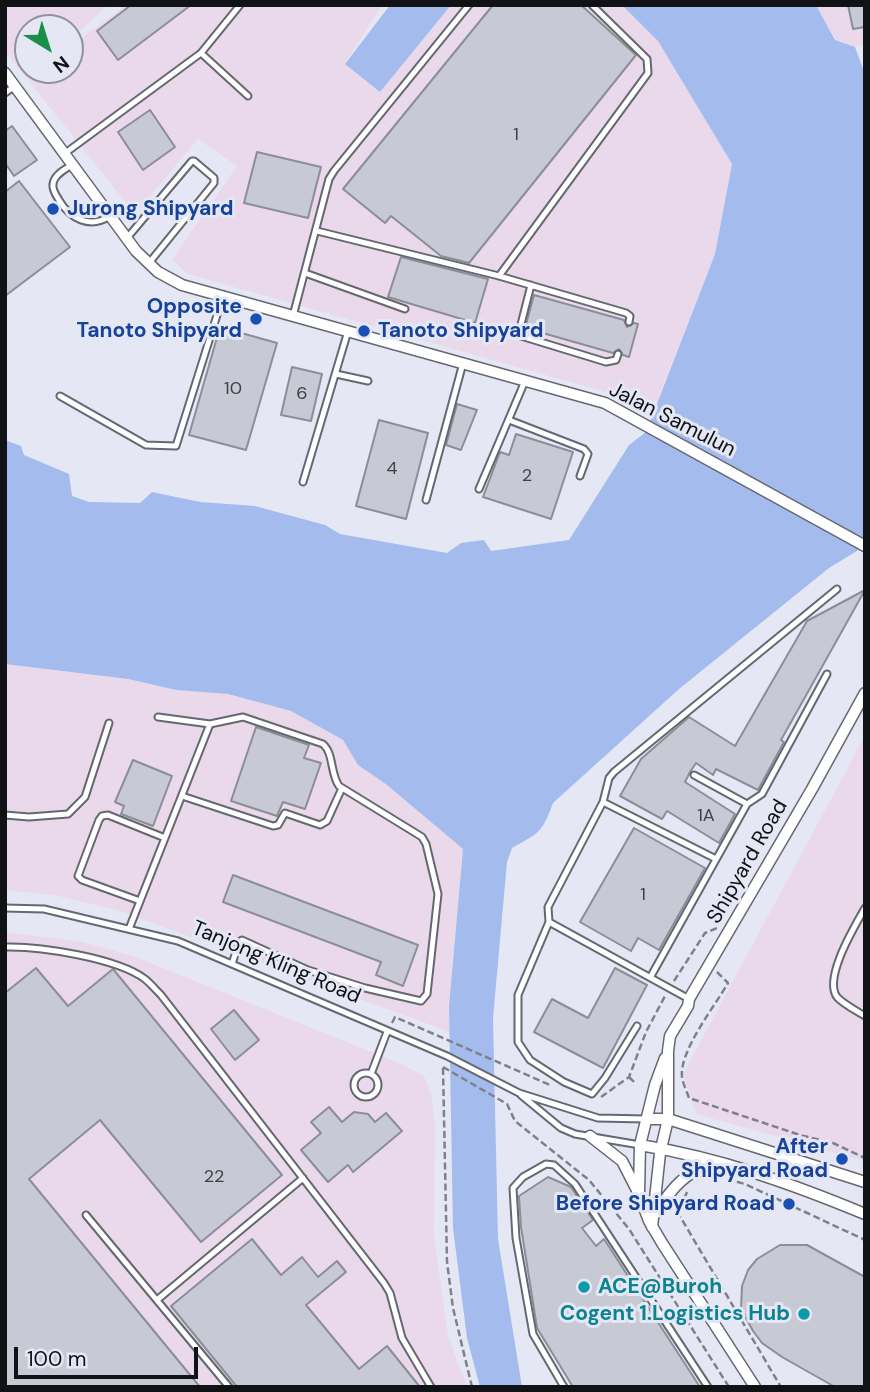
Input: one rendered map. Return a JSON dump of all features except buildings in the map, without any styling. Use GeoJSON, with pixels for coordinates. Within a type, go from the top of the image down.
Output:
{"type":"FeatureCollection","features":[{"type":"Feature","properties":{"kind":"street","name":"Jalan Samulun"},"geometry":{"type":"LineString","coordinates":[[5,73],[110,216],[158,272],[183,285],[605,403],[865,546]]}},
{"type":"Feature","properties":{"kind":"street","name":"Shipyard Road"},"geometry":{"type":"LineString","coordinates":[[652,1227],[661,1148],[668,1119],[670,1036],[813,789],[865,693]]}},
{"type":"Feature","properties":{"kind":"street","name":"Shipyard Road"},"geometry":{"type":"LineString","coordinates":[[639,1194],[640,1145],[668,1051]]}},
{"type":"Feature","properties":{"kind":"street","name":"Tanjong Kling Road"},"geometry":{"type":"LineString","coordinates":[[646,1118],[668,1119],[865,1182]]}},
{"type":"Feature","properties":{"kind":"street"},"geometry":{"type":"LineString","coordinates":[[590,1136],[622,1161],[652,1227],[755,1387]]}},
{"type":"Feature","properties":{"kind":"street","name":"Tanjong Kling Road"},"geometry":{"type":"LineString","coordinates":[[640,1145],[721,1161],[793,1184],[865,1214]]}},
{"type":"Feature","properties":{"kind":"street"},"geometry":{"type":"LineString","coordinates":[[654,1215],[684,1176],[698,1168],[721,1161]]}},
{"type":"Feature","properties":{"kind":"lane"},"geometry":{"type":"LineString","coordinates":[[64,154],[201,53],[240,5]]}},
{"type":"Feature","properties":{"kind":"lane"},"geometry":{"type":"LineString","coordinates":[[293,316],[329,179],[469,5]]}},
{"type":"Feature","properties":{"kind":"lane"},"geometry":{"type":"LineString","coordinates":[[499,276],[648,73],[647,59],[592,5]]}},
{"type":"Feature","properties":{"kind":"lane"},"geometry":{"type":"LineString","coordinates":[[201,53],[248,96]]}},
{"type":"Feature","properties":{"kind":"lane"},"geometry":{"type":"LineString","coordinates":[[5,93],[15,86]]}},
{"type":"Feature","properties":{"kind":"lane"},"geometry":{"type":"LineString","coordinates":[[127,238],[191,161],[214,178],[214,183],[149,263]]}},
{"type":"Feature","properties":{"kind":"lane"},"geometry":{"type":"LineString","coordinates":[[72,165],[53,183],[54,192],[65,210],[79,220],[90,222],[98,222],[110,216]]}},
{"type":"Feature","properties":{"kind":"lane"},"geometry":{"type":"LineString","coordinates":[[317,231],[531,285],[626,313],[629,322]]}},
{"type":"Feature","properties":{"kind":"lane"},"geometry":{"type":"LineString","coordinates":[[305,273],[405,309]]}},
{"type":"Feature","properties":{"kind":"lane"},"geometry":{"type":"LineString","coordinates":[[531,285],[519,332],[521,337],[606,362],[616,360],[618,354]]}},
{"type":"Feature","properties":{"kind":"lane"},"geometry":{"type":"LineString","coordinates":[[60,396],[146,445],[176,446],[223,296]]}},
{"type":"Feature","properties":{"kind":"lane"},"geometry":{"type":"LineString","coordinates":[[303,482],[348,331]]}},
{"type":"Feature","properties":{"kind":"lane"},"geometry":{"type":"LineString","coordinates":[[426,500],[463,363]]}},
{"type":"Feature","properties":{"kind":"lane"},"geometry":{"type":"LineString","coordinates":[[335,374],[368,382]]}},
{"type":"Feature","properties":{"kind":"lane"},"geometry":{"type":"LineString","coordinates":[[479,489],[525,381]]}},
{"type":"Feature","properties":{"kind":"lane"},"geometry":{"type":"LineString","coordinates":[[509,420],[584,449],[588,454],[580,476]]}},
{"type":"Feature","properties":{"kind":"lane"},"geometry":{"type":"LineString","coordinates":[[637,1026],[592,1094],[564,1082],[530,1060],[518,1042],[518,995],[549,922],[548,907],[603,802],[609,778],[614,772],[837,589]]}},
{"type":"Feature","properties":{"kind":"lane"},"geometry":{"type":"LineString","coordinates":[[650,976],[747,804],[762,794],[827,674]]}},
{"type":"Feature","properties":{"kind":"lane"},"geometry":{"type":"LineString","coordinates":[[158,717],[210,724],[243,717],[323,744],[328,748],[334,778],[342,788],[422,837],[426,844],[438,894],[427,994],[424,999],[418,1002],[308,970],[242,940],[232,964]]}},
{"type":"Feature","properties":{"kind":"lane"},"geometry":{"type":"LineString","coordinates":[[5,815],[29,817],[68,814],[85,797],[109,723]]}},
{"type":"Feature","properties":{"kind":"lane"},"geometry":{"type":"LineString","coordinates":[[129,929],[210,724]]}},
{"type":"Feature","properties":{"kind":"lane"},"geometry":{"type":"LineString","coordinates":[[694,775],[747,804]]}},
{"type":"Feature","properties":{"kind":"lane"},"geometry":{"type":"LineString","coordinates":[[182,796],[273,826],[278,825],[285,813],[320,825],[327,821],[342,788]]}},
{"type":"Feature","properties":{"kind":"lane"},"geometry":{"type":"LineString","coordinates":[[603,802],[716,859]]}},
{"type":"Feature","properties":{"kind":"lane"},"geometry":{"type":"LineString","coordinates":[[140,901],[78,876],[99,820],[102,816],[108,816],[165,838]]}},
{"type":"Feature","properties":{"kind":"lane","name":"Tanjong Kling Road"},"geometry":{"type":"LineString","coordinates":[[5,908],[44,909],[178,941],[502,1083],[519,1093],[561,1128],[575,1134],[640,1145]]}},
{"type":"Feature","properties":{"kind":"lane"},"geometry":{"type":"LineString","coordinates":[[865,908],[840,955],[833,985],[837,997],[865,1016]]}},
{"type":"Feature","properties":{"kind":"lane"},"geometry":{"type":"LineString","coordinates":[[549,922],[690,999]]}},
{"type":"Feature","properties":{"kind":"lane"},"geometry":{"type":"LineString","coordinates":[[5,947],[76,953],[132,971],[146,980],[384,1283],[390,1293],[402,1338],[431,1387]]}},
{"type":"Feature","properties":{"kind":"lane"},"geometry":{"type":"LineString","coordinates":[[371,1074],[387,1032]]}},
{"type":"Feature","properties":{"kind":"lane"},"geometry":{"type":"LineString","coordinates":[[362,1073],[371,1074],[377,1079],[378,1088],[373,1095],[361,1097],[355,1091],[355,1079],[362,1073]]}},
{"type":"Feature","properties":{"kind":"lane","name":"Tanjong Kling Road"},"geometry":{"type":"LineString","coordinates":[[519,1093],[598,1118],[646,1118]]}},
{"type":"Feature","properties":{"kind":"lane"},"geometry":{"type":"LineString","coordinates":[[564,1387],[533,1334],[516,1238],[513,1188],[523,1177],[546,1164],[554,1165],[575,1184],[708,1387]]}},
{"type":"Feature","properties":{"kind":"lane"},"geometry":{"type":"LineString","coordinates":[[157,1300],[303,1178]]}},
{"type":"Feature","properties":{"kind":"lane"},"geometry":{"type":"LineString","coordinates":[[86,1215],[229,1387]]}},
{"type":"Feature","properties":{"kind":"path"},"geometry":{"type":"LineString","coordinates":[[597,1099],[629,1077],[646,1032],[705,933],[736,920]]}},
{"type":"Feature","properties":{"kind":"path"},"geometry":{"type":"LineString","coordinates":[[709,965],[728,983],[684,1061],[682,1078],[689,1098],[800,1135],[833,1143],[865,1158]]}},
{"type":"Feature","properties":{"kind":"path"},"geometry":{"type":"LineString","coordinates":[[387,1032],[395,1017],[555,1087]]}},
{"type":"Feature","properties":{"kind":"path"},"geometry":{"type":"LineString","coordinates":[[445,1056],[447,1262],[453,1308],[472,1387]]}},
{"type":"Feature","properties":{"kind":"path"},"geometry":{"type":"LineString","coordinates":[[629,1077],[636,1084]]}},
{"type":"Feature","properties":{"kind":"path"},"geometry":{"type":"LineString","coordinates":[[703,1178],[719,1177],[745,1184],[865,1240]]}},
{"type":"Feature","properties":{"kind":"path"},"geometry":{"type":"LineString","coordinates":[[689,1188],[678,1213],[781,1387]]}},
{"type":"Feature","properties":{"kind":"shaded area"},"geometry":{"type":"Polygon","coordinates":[[[5,5],[108,5],[84,27],[84,14],[14,14],[14,62],[5,51],[5,5]]]}},
{"type":"Feature","properties":{"kind":"shaded area"},"geometry":{"type":"Polygon","coordinates":[[[126,5],[382,5],[345,63],[380,91],[451,5],[622,5],[658,41],[732,164],[715,254],[655,406],[188,274],[172,260],[237,166],[198,139],[135,214],[31,84],[84,84],[84,36],[126,5]]]}},
{"type":"Feature","properties":{"kind":"shaded area"},"geometry":{"type":"Polygon","coordinates":[[[816,5],[865,5],[865,44],[855,47],[836,40],[816,5]]]}},
{"type":"Feature","properties":{"kind":"shaded area"},"geometry":{"type":"Polygon","coordinates":[[[5,664],[128,679],[176,690],[228,694],[291,711],[343,740],[358,765],[387,785],[463,849],[449,1006],[450,1032],[120,911],[54,895],[5,890],[5,664]]]}},
{"type":"Feature","properties":{"kind":"shaded area"},"geometry":{"type":"Polygon","coordinates":[[[865,736],[865,1161],[696,1114],[683,1074],[865,736]]]}},
{"type":"Feature","properties":{"kind":"shaded area"},"geometry":{"type":"Polygon","coordinates":[[[5,932],[82,942],[133,956],[404,1065],[424,1076],[431,1095],[435,1125],[434,1236],[448,1336],[467,1387],[5,1387],[5,932]]]}},
{"type":"Feature","properties":{"kind":"water"},"geometry":{"type":"Polygon","coordinates":[[[390,5],[451,5],[380,92],[345,64],[390,5]]]}},
{"type":"Feature","properties":{"kind":"water"},"geometry":{"type":"Polygon","coordinates":[[[622,5],[816,5],[835,40],[855,47],[865,74],[865,546],[829,568],[679,689],[553,803],[546,821],[538,831],[512,848],[507,862],[493,1018],[498,1239],[522,1387],[480,1387],[467,1338],[453,1228],[449,1006],[463,849],[387,785],[358,765],[343,740],[291,711],[228,694],[176,690],[128,679],[5,664],[5,440],[21,446],[24,455],[69,474],[72,496],[89,502],[140,503],[152,492],[200,502],[255,506],[325,525],[340,534],[447,553],[461,543],[484,540],[491,551],[569,540],[629,445],[646,432],[715,254],[732,164],[658,41],[622,5]]]}},
{"type":"Feature","properties":{"kind":"place","name":"Jurong Shipyard"},"geometry":{"type":"Point","coordinates":[53,209]}},
{"type":"Feature","properties":{"kind":"place","name":"Opposite Tanoto Shipyard"},"geometry":{"type":"Point","coordinates":[256,319]}},
{"type":"Feature","properties":{"kind":"place","name":"Tanoto Shipyard"},"geometry":{"type":"Point","coordinates":[364,331]}},
{"type":"Feature","properties":{"kind":"place","name":"After Shipyard Road"},"geometry":{"type":"Point","coordinates":[842,1159]}},
{"type":"Feature","properties":{"kind":"place","name":"Before Shipyard Road"},"geometry":{"type":"Point","coordinates":[789,1204]}},
{"type":"Feature","properties":{"kind":"place","name":"ACE@Buroh"},"geometry":{"type":"Point","coordinates":[584,1287]}},
{"type":"Feature","properties":{"kind":"place","name":"Cogent 1.Logistics Hub"},"geometry":{"type":"Point","coordinates":[804,1314]}}]}
